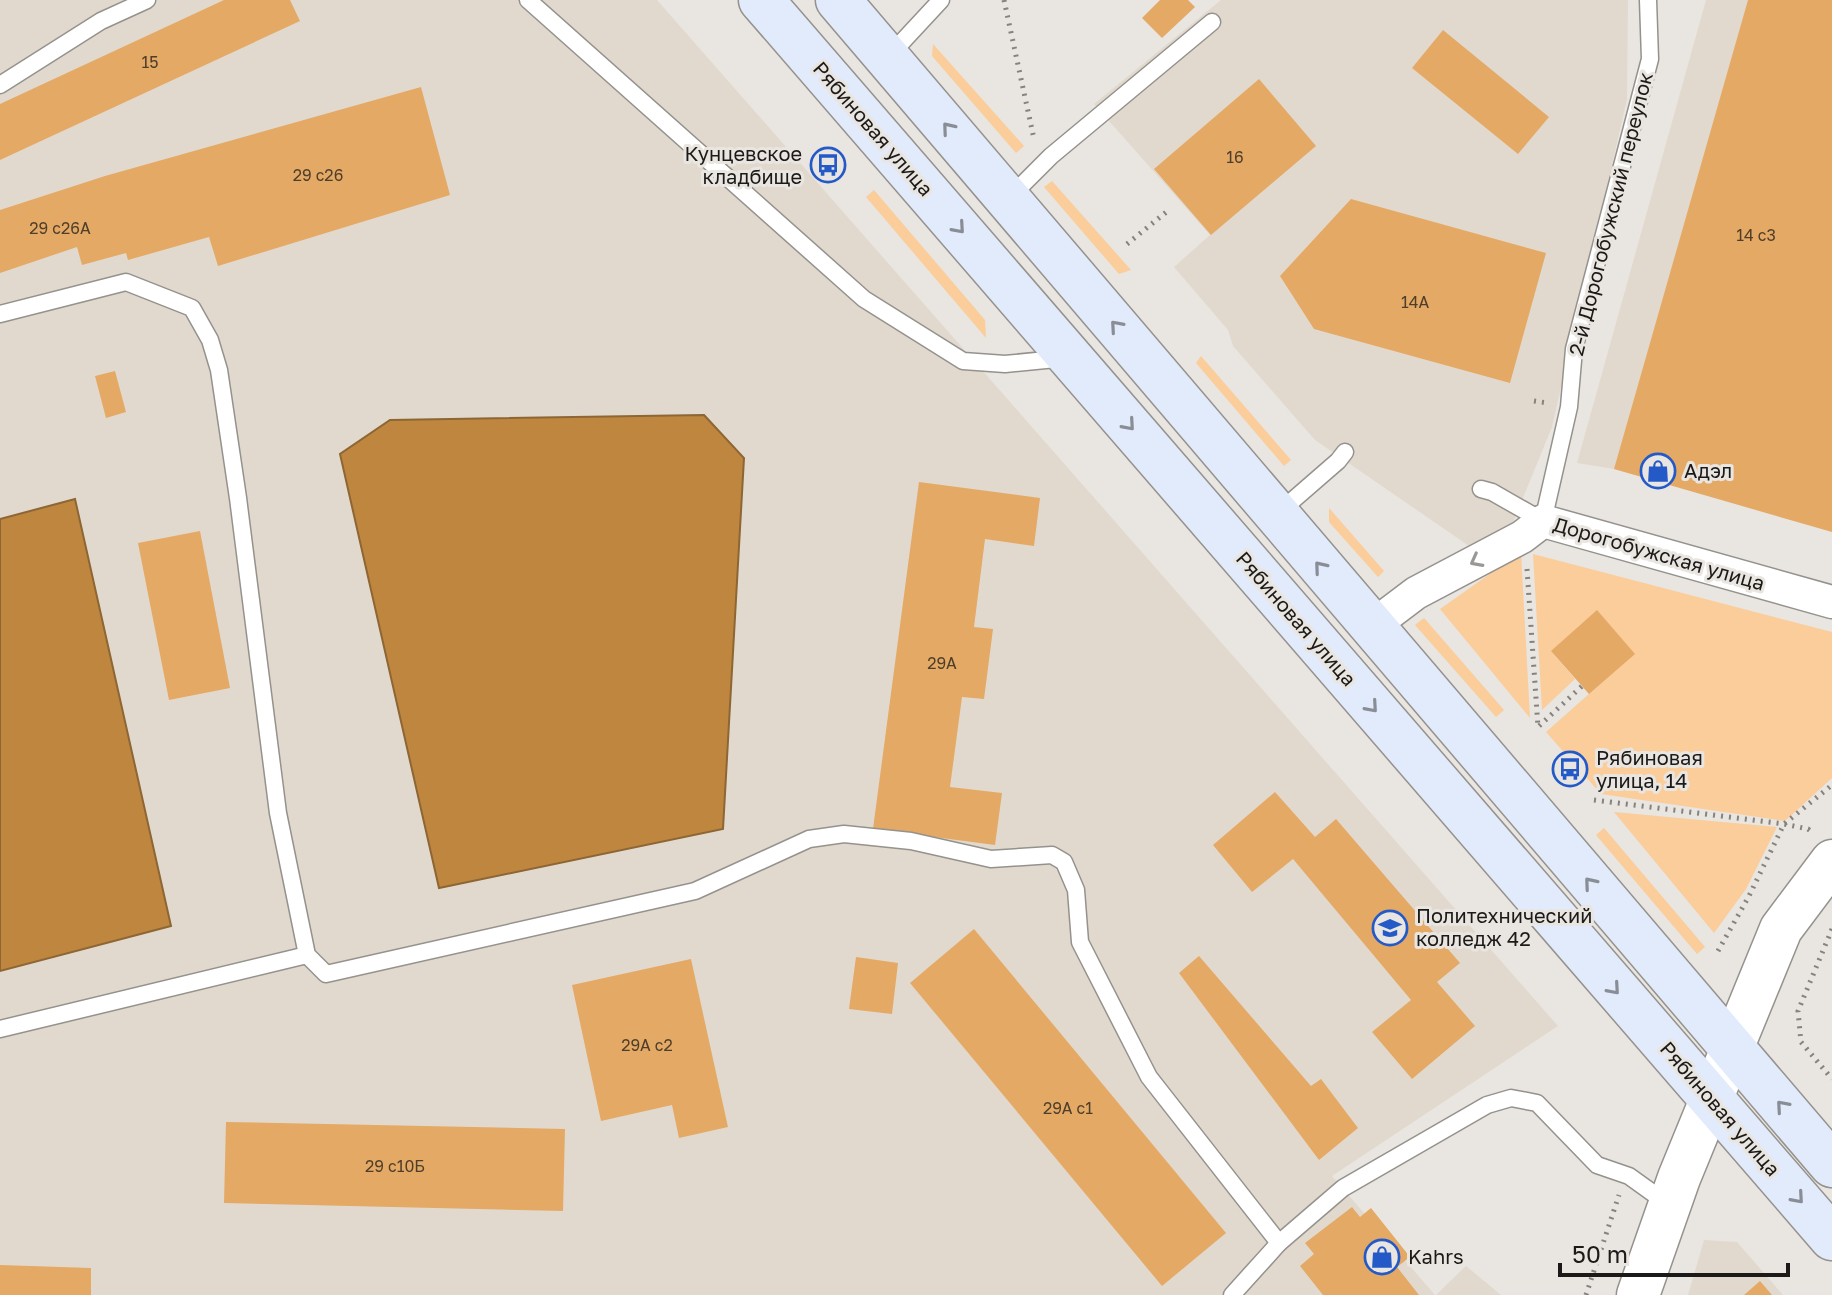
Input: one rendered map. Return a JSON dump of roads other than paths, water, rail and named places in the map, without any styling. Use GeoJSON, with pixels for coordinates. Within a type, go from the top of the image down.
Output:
{"type":"FeatureCollection","features":[{"type":"Feature","properties":{"kind":"main road","name":"Рябиновая улица"},"geometry":{"type":"LineString","coordinates":[[761,0],[1832,1238]]}},
{"type":"Feature","properties":{"kind":"main road"},"geometry":{"type":"LineString","coordinates":[[838,0],[1832,1165]]}},
{"type":"Feature","properties":{"kind":"street","name":"Дорогобужская улица"},"geometry":{"type":"LineString","coordinates":[[1371,627],[1416,593],[1533,529],[1832,602]]}},
{"type":"Feature","properties":{"kind":"street"},"geometry":{"type":"LineString","coordinates":[[1638,1295],[1711,1097],[1781,929],[1826,850]]}},
{"type":"Feature","properties":{"kind":"lane"},"geometry":{"type":"LineString","coordinates":[[0,85],[101,21],[147,0]]}},
{"type":"Feature","properties":{"kind":"lane"},"geometry":{"type":"LineString","coordinates":[[528,0],[864,299],[963,361],[1005,364],[1071,357]]}},
{"type":"Feature","properties":{"kind":"lane"},"geometry":{"type":"LineString","coordinates":[[888,58],[941,0]]}},
{"type":"Feature","properties":{"kind":"lane","name":"2-й Дорогобужский переулок"},"geometry":{"type":"LineString","coordinates":[[1533,529],[1569,407],[1574,349],[1650,59],[1648,0]]}},
{"type":"Feature","properties":{"kind":"lane"},"geometry":{"type":"LineString","coordinates":[[1008,200],[1051,156],[1212,22]]}},
{"type":"Feature","properties":{"kind":"lane"},"geometry":{"type":"LineString","coordinates":[[0,314],[126,282],[192,308],[210,340],[219,370],[238,498],[278,813],[307,955],[326,974],[695,891],[809,839],[844,834],[911,841],[991,859],[1052,855],[1064,862],[1076,890],[1080,942],[1149,1077],[1279,1243]]}},
{"type":"Feature","properties":{"kind":"lane"},"geometry":{"type":"LineString","coordinates":[[1276,515],[1345,452]]}},
{"type":"Feature","properties":{"kind":"lane"},"geometry":{"type":"LineString","coordinates":[[1481,489],[1492,492],[1533,529]]}},
{"type":"Feature","properties":{"kind":"lane"},"geometry":{"type":"LineString","coordinates":[[0,1029],[307,955]]}},
{"type":"Feature","properties":{"kind":"lane"},"geometry":{"type":"LineString","coordinates":[[1238,1292],[1279,1243],[1343,1188],[1487,1105],[1511,1098],[1537,1103],[1597,1165],[1629,1176],[1669,1205]]}},
{"type":"Feature","properties":{"kind":"place","name":"Кунцевское кладбище"},"geometry":{"type":"Point","coordinates":[828,165]}},
{"type":"Feature","properties":{"kind":"place","name":"Адэл"},"geometry":{"type":"Point","coordinates":[1658,471]}},
{"type":"Feature","properties":{"kind":"place","name":"Рябиновая улица, 14"},"geometry":{"type":"Point","coordinates":[1570,769]}},
{"type":"Feature","properties":{"kind":"place","name":"Политехнический колледж 42"},"geometry":{"type":"Point","coordinates":[1390,928]}},
{"type":"Feature","properties":{"kind":"place","name":"Kahrs"},"geometry":{"type":"Point","coordinates":[1382,1257]}}]}
